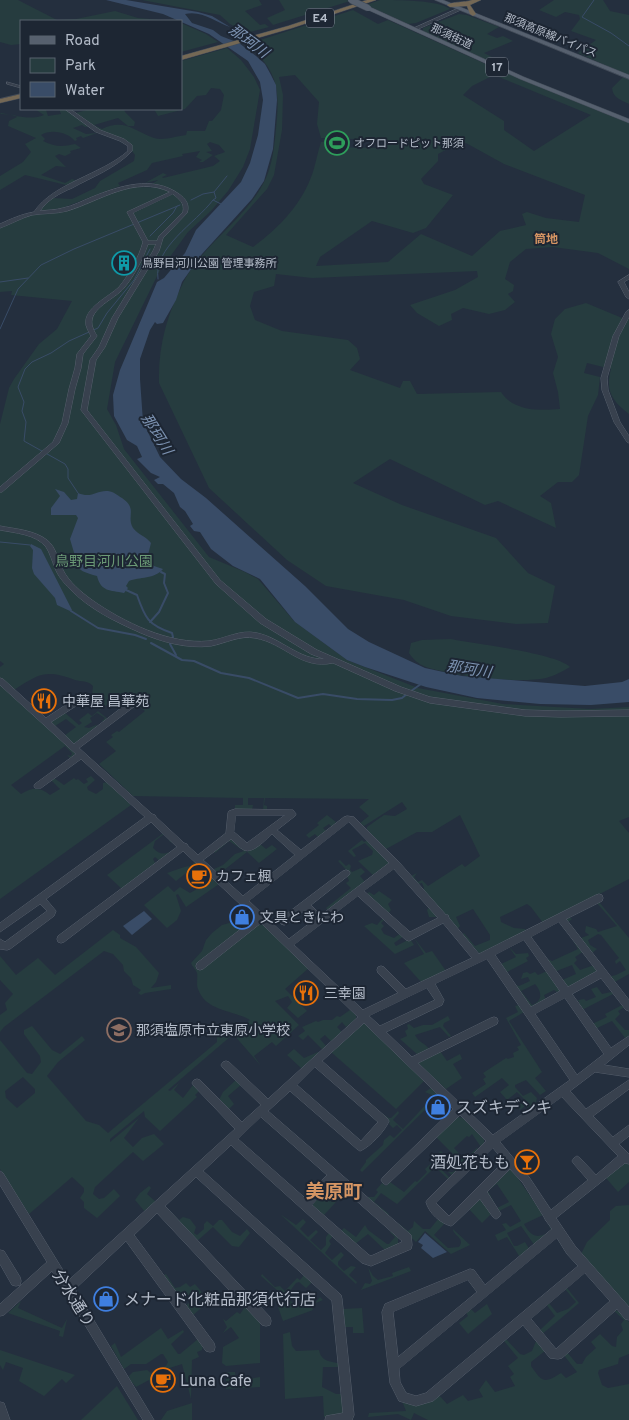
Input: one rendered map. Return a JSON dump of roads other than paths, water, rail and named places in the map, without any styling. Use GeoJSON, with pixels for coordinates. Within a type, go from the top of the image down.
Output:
{"type":"FeatureCollection","features":[{"type":"Feature","properties":{"kind":"highway","name":"E4"},"geometry":{"type":"LineString","coordinates":[[265,33],[364,0]]}},
{"type":"Feature","properties":{"kind":"highway","name":"E4"},"geometry":{"type":"LineString","coordinates":[[182,56],[373,0]]}},
{"type":"Feature","properties":{"kind":"highway"},"geometry":{"type":"LineString","coordinates":[[467,9],[478,0]]}},
{"type":"Feature","properties":{"kind":"highway"},"geometry":{"type":"LineString","coordinates":[[450,5],[467,9],[487,0]]}},
{"type":"Feature","properties":{"kind":"highway"},"geometry":{"type":"LineString","coordinates":[[0,102],[20,97]]}},
{"type":"Feature","properties":{"kind":"main road","name":"那須街道"},"geometry":{"type":"LineString","coordinates":[[351,0],[522,78],[629,122]]}},
{"type":"Feature","properties":{"kind":"main road"},"geometry":{"type":"LineString","coordinates":[[438,0],[450,5]]}},
{"type":"Feature","properties":{"kind":"main road","name":"那須高原線バイパス"},"geometry":{"type":"LineString","coordinates":[[467,9],[629,77]]}},
{"type":"Feature","properties":{"kind":"street"},"geometry":{"type":"LineString","coordinates":[[414,29],[467,9]]}},
{"type":"Feature","properties":{"kind":"street"},"geometry":{"type":"LineString","coordinates":[[9,83],[20,87]]}},
{"type":"Feature","properties":{"kind":"street"},"geometry":{"type":"LineString","coordinates":[[36,213],[37,209],[56,194],[100,171],[130,151],[130,146],[126,142],[100,133],[68,110]]}},
{"type":"Feature","properties":{"kind":"street"},"geometry":{"type":"LineString","coordinates":[[0,226],[17,218],[68,208],[107,192],[132,186],[158,187],[174,192],[186,203],[185,212],[158,243],[115,318],[102,347],[93,360],[90,368],[85,413],[218,582],[263,621],[292,640],[332,661],[416,696],[449,703],[525,712],[561,714],[629,713]]}},
{"type":"Feature","properties":{"kind":"street"},"geometry":{"type":"LineString","coordinates":[[0,490],[56,443],[65,422],[80,354],[92,339],[92,330],[89,324],[94,312],[105,299],[124,285],[144,251],[146,242],[130,212],[174,192]]}},
{"type":"Feature","properties":{"kind":"street"},"geometry":{"type":"LineString","coordinates":[[146,242],[158,243]]}},
{"type":"Feature","properties":{"kind":"street"},"geometry":{"type":"LineString","coordinates":[[629,277],[621,282],[629,297]]}},
{"type":"Feature","properties":{"kind":"street"},"geometry":{"type":"LineString","coordinates":[[629,312],[616,336],[604,378],[608,400],[620,430],[629,441]]}},
{"type":"Feature","properties":{"kind":"street"},"geometry":{"type":"LineString","coordinates":[[0,528],[26,533],[44,541],[62,575],[71,586],[102,611],[145,631],[176,641],[198,644],[251,634],[268,639],[314,663],[323,664],[332,661]]}},
{"type":"Feature","properties":{"kind":"street"},"geometry":{"type":"LineString","coordinates":[[0,681],[243,900],[493,1141],[511,1161],[558,1231],[585,1267],[629,1315]]}},
{"type":"Feature","properties":{"kind":"street"},"geometry":{"type":"LineString","coordinates":[[45,722],[73,704]]}},
{"type":"Feature","properties":{"kind":"street"},"geometry":{"type":"LineString","coordinates":[[74,748],[132,704]]}},
{"type":"Feature","properties":{"kind":"street"},"geometry":{"type":"LineString","coordinates":[[38,786],[82,755]]}},
{"type":"Feature","properties":{"kind":"street"},"geometry":{"type":"LineString","coordinates":[[290,812],[292,814],[272,830],[251,846],[246,847],[230,833],[232,813],[290,812]]}},
{"type":"Feature","properties":{"kind":"street"},"geometry":{"type":"LineString","coordinates":[[0,928],[152,817]]}},
{"type":"Feature","properties":{"kind":"street"},"geometry":{"type":"LineString","coordinates":[[243,900],[347,818],[351,819],[395,863],[445,918],[478,959]]}},
{"type":"Feature","properties":{"kind":"street"},"geometry":{"type":"LineString","coordinates":[[272,830],[300,855]]}},
{"type":"Feature","properties":{"kind":"street"},"geometry":{"type":"LineString","coordinates":[[199,859],[232,834]]}},
{"type":"Feature","properties":{"kind":"street"},"geometry":{"type":"LineString","coordinates":[[60,939],[184,846]]}},
{"type":"Feature","properties":{"kind":"street"},"geometry":{"type":"LineString","coordinates":[[289,944],[395,863]]}},
{"type":"Feature","properties":{"kind":"street"},"geometry":{"type":"LineString","coordinates":[[284,921],[346,873]]}},
{"type":"Feature","properties":{"kind":"street"},"geometry":{"type":"LineString","coordinates":[[358,891],[409,937],[445,918]]}},
{"type":"Feature","properties":{"kind":"street"},"geometry":{"type":"LineString","coordinates":[[0,943],[3,946],[7,946],[51,914],[52,911],[40,898]]}},
{"type":"Feature","properties":{"kind":"street"},"geometry":{"type":"LineString","coordinates":[[68,1288],[316,1062],[363,1016],[599,898]]}},
{"type":"Feature","properties":{"kind":"street"},"geometry":{"type":"LineString","coordinates":[[306,905],[321,920]]}},
{"type":"Feature","properties":{"kind":"street"},"geometry":{"type":"LineString","coordinates":[[200,966],[261,918]]}},
{"type":"Feature","properties":{"kind":"street"},"geometry":{"type":"LineString","coordinates":[[560,918],[629,1008]]}},
{"type":"Feature","properties":{"kind":"street"},"geometry":{"type":"LineString","coordinates":[[525,936],[610,1054]]}},
{"type":"Feature","properties":{"kind":"street"},"geometry":{"type":"LineString","coordinates":[[489,954],[576,1081]]}},
{"type":"Feature","properties":{"kind":"street"},"geometry":{"type":"LineString","coordinates":[[380,970],[405,994]]}},
{"type":"Feature","properties":{"kind":"street"},"geometry":{"type":"LineString","coordinates":[[529,1013],[602,973]]}},
{"type":"Feature","properties":{"kind":"street"},"geometry":{"type":"LineString","coordinates":[[379,1031],[439,1002],[440,1000],[429,983]]}},
{"type":"Feature","properties":{"kind":"street"},"geometry":{"type":"LineString","coordinates":[[411,1062],[494,1021]]}},
{"type":"Feature","properties":{"kind":"street"},"geometry":{"type":"LineString","coordinates":[[511,1161],[452,1221],[447,1220],[432,1206],[431,1202],[493,1141],[563,1091],[629,1040]]}},
{"type":"Feature","properties":{"kind":"street"},"geometry":{"type":"LineString","coordinates":[[290,1085],[360,1146],[363,1145],[384,1121],[316,1062]]}},
{"type":"Feature","properties":{"kind":"street"},"geometry":{"type":"LineString","coordinates":[[226,1065],[265,1108],[333,1175],[406,1239],[407,1245],[371,1261],[366,1259],[231,1139]]}},
{"type":"Feature","properties":{"kind":"street"},"geometry":{"type":"LineString","coordinates":[[594,1067],[629,1073]]}},
{"type":"Feature","properties":{"kind":"street"},"geometry":{"type":"LineString","coordinates":[[197,1083],[242,1129]]}},
{"type":"Feature","properties":{"kind":"street"},"geometry":{"type":"LineString","coordinates":[[586,1115],[629,1084]]}},
{"type":"Feature","properties":{"kind":"street"},"geometry":{"type":"LineString","coordinates":[[549,1218],[595,1181],[627,1159],[563,1091]]}},
{"type":"Feature","properties":{"kind":"street"},"geometry":{"type":"LineString","coordinates":[[386,1180],[460,1109]]}},
{"type":"Feature","properties":{"kind":"street"},"geometry":{"type":"LineString","coordinates":[[612,1143],[629,1130]]}},
{"type":"Feature","properties":{"kind":"street"},"geometry":{"type":"LineString","coordinates":[[577,1161],[595,1181]]}},
{"type":"Feature","properties":{"kind":"street"},"geometry":{"type":"LineString","coordinates":[[196,1171],[337,1299],[349,1415],[347,1418],[330,1420]]}},
{"type":"Feature","properties":{"kind":"street"},"geometry":{"type":"LineString","coordinates":[[306,1205],[333,1175]]}},
{"type":"Feature","properties":{"kind":"street","name":"分水通り"},"geometry":{"type":"LineString","coordinates":[[0,1176],[149,1420]]}},
{"type":"Feature","properties":{"kind":"street"},"geometry":{"type":"LineString","coordinates":[[481,1190],[496,1214]]}},
{"type":"Feature","properties":{"kind":"street"},"geometry":{"type":"LineString","coordinates":[[158,1206],[266,1321]]}},
{"type":"Feature","properties":{"kind":"street"},"geometry":{"type":"LineString","coordinates":[[394,1367],[483,1291],[558,1231]]}},
{"type":"Feature","properties":{"kind":"street"},"geometry":{"type":"LineString","coordinates":[[127,1234],[210,1347]]}},
{"type":"Feature","properties":{"kind":"street"},"geometry":{"type":"LineString","coordinates":[[0,1255],[4,1271],[16,1281]]}},
{"type":"Feature","properties":{"kind":"street"},"geometry":{"type":"LineString","coordinates":[[0,1311],[53,1264]]}},
{"type":"Feature","properties":{"kind":"street"},"geometry":{"type":"LineString","coordinates":[[483,1291],[470,1274],[389,1308],[387,1312],[395,1384],[403,1397],[416,1401],[424,1400],[585,1267]]}},
{"type":"Feature","properties":{"kind":"street"},"geometry":{"type":"LineString","coordinates":[[524,1318],[554,1354],[558,1354],[617,1302]]}},
{"type":"Feature","properties":{"kind":"water"},"geometry":{"type":"Polygon","coordinates":[[[106,0],[126,0],[212,16],[230,27],[203,15],[185,14],[192,23],[213,30],[221,36],[239,43],[265,64],[276,85],[277,100],[273,149],[264,181],[252,199],[202,254],[182,282],[176,300],[163,323],[157,324],[155,322],[150,330],[140,359],[143,422],[160,457],[181,479],[206,498],[305,586],[348,629],[369,642],[425,668],[462,676],[585,686],[622,682],[629,679],[629,702],[591,705],[540,704],[477,698],[426,687],[347,660],[295,622],[260,579],[233,566],[211,549],[200,532],[194,531],[190,526],[193,524],[185,511],[180,507],[174,493],[163,484],[158,484],[154,480],[160,477],[151,473],[137,459],[142,457],[137,446],[127,440],[114,416],[113,395],[120,370],[157,282],[164,278],[185,253],[196,230],[241,182],[250,163],[258,135],[263,100],[260,82],[248,61],[209,34],[182,22],[182,20],[177,20],[163,14],[106,0]]]}},
{"type":"Feature","properties":{"kind":"water"},"geometry":{"type":"Polygon","coordinates":[[[55,489],[64,492],[71,500],[77,499],[78,493],[90,495],[104,491],[112,492],[122,498],[131,509],[131,524],[133,528],[151,543],[147,559],[154,566],[163,569],[156,575],[129,581],[126,586],[128,588],[124,593],[104,588],[97,576],[86,573],[73,561],[75,556],[70,539],[78,518],[76,515],[51,515],[51,508],[60,496],[55,489]]]}},
{"type":"Feature","properties":{"kind":"water"},"geometry":{"type":"Polygon","coordinates":[[[31,544],[41,549],[72,610],[70,611],[57,605],[55,598],[34,574],[31,544]]]}},
{"type":"Feature","properties":{"kind":"water"},"geometry":{"type":"Polygon","coordinates":[[[144,911],[152,919],[132,935],[123,926],[144,911]]]}},
{"type":"Feature","properties":{"kind":"water"},"geometry":{"type":"Polygon","coordinates":[[[425,1233],[447,1252],[433,1258],[421,1248],[423,1245],[418,1242],[425,1233]]]}},
{"type":"Feature","properties":{"kind":"waterway"},"geometry":{"type":"LineString","coordinates":[[594,0],[582,17],[611,33],[629,46]]}},
{"type":"Feature","properties":{"kind":"waterway"},"geometry":{"type":"LineString","coordinates":[[214,192],[227,176]]}},
{"type":"Feature","properties":{"kind":"waterway"},"geometry":{"type":"LineString","coordinates":[[191,200],[203,194],[214,192]]}},
{"type":"Feature","properties":{"kind":"waterway"},"geometry":{"type":"LineString","coordinates":[[213,200],[216,198],[214,192]]}},
{"type":"Feature","properties":{"kind":"waterway"},"geometry":{"type":"LineString","coordinates":[[158,279],[158,267],[162,256],[177,236],[213,200]]}},
{"type":"Feature","properties":{"kind":"waterway"},"geometry":{"type":"LineString","coordinates":[[213,200],[221,204]]}},
{"type":"Feature","properties":{"kind":"waterway"},"geometry":{"type":"LineString","coordinates":[[0,329],[18,289],[41,265],[74,249],[177,206]]}},
{"type":"Feature","properties":{"kind":"waterway"},"geometry":{"type":"LineString","coordinates":[[150,236],[173,213],[177,206]]}},
{"type":"Feature","properties":{"kind":"waterway"},"geometry":{"type":"LineString","coordinates":[[78,493],[68,478],[68,469],[65,464],[24,441],[26,422],[22,411],[24,402],[18,387],[25,369],[32,362],[51,353],[69,341],[98,328],[107,313],[134,280],[150,249]]}},
{"type":"Feature","properties":{"kind":"waterway"},"geometry":{"type":"LineString","coordinates":[[0,282],[28,278]]}},
{"type":"Feature","properties":{"kind":"waterway"},"geometry":{"type":"LineString","coordinates":[[0,542],[30,545]]}},
{"type":"Feature","properties":{"kind":"waterway"},"geometry":{"type":"LineString","coordinates":[[150,622],[159,612],[168,593],[164,583],[165,574],[161,572]]}},
{"type":"Feature","properties":{"kind":"waterway"},"geometry":{"type":"LineString","coordinates":[[126,590],[137,595],[142,610],[150,622]]}},
{"type":"Feature","properties":{"kind":"waterway"},"geometry":{"type":"LineString","coordinates":[[71,611],[98,628],[146,639]]}},
{"type":"Feature","properties":{"kind":"waterway"},"geometry":{"type":"LineString","coordinates":[[150,622],[172,633],[173,637],[170,644],[176,655]]}},
{"type":"Feature","properties":{"kind":"waterway"},"geometry":{"type":"LineString","coordinates":[[151,643],[182,660],[194,661],[221,673],[249,678],[298,698],[323,694],[357,699],[392,700],[402,698],[407,694]]}},
{"type":"Feature","properties":{"kind":"waterway"},"geometry":{"type":"LineString","coordinates":[[411,691],[421,684]]}},
{"type":"Feature","properties":{"kind":"place","name":"オフロードピット那須"},"geometry":{"type":"Point","coordinates":[337,143]}},
{"type":"Feature","properties":{"kind":"place","name":"鳥野目河川公園 管理事務所"},"geometry":{"type":"Point","coordinates":[124,263]}},
{"type":"Feature","properties":{"kind":"place","name":"中華屋 昌華苑"},"geometry":{"type":"Point","coordinates":[44,701]}},
{"type":"Feature","properties":{"kind":"place","name":"カフェ楓"},"geometry":{"type":"Point","coordinates":[199,876]}},
{"type":"Feature","properties":{"kind":"place","name":"文具ときにわ"},"geometry":{"type":"Point","coordinates":[242,917]}},
{"type":"Feature","properties":{"kind":"place","name":"三幸園"},"geometry":{"type":"Point","coordinates":[306,993]}},
{"type":"Feature","properties":{"kind":"place","name":"那須塩原市立東原小学校"},"geometry":{"type":"Point","coordinates":[119,1030]}},
{"type":"Feature","properties":{"kind":"place","name":"スズキデンキ"},"geometry":{"type":"Point","coordinates":[438,1107]}},
{"type":"Feature","properties":{"kind":"place","name":"酒処花もも"},"geometry":{"type":"Point","coordinates":[527,1162]}},
{"type":"Feature","properties":{"kind":"place","name":"メナード化粧品那須代行店"},"geometry":{"type":"Point","coordinates":[106,1299]}},
{"type":"Feature","properties":{"kind":"place","name":"Luna Cafe"},"geometry":{"type":"Point","coordinates":[163,1380]}},
{"type":"Feature","properties":{"kind":"district","name":"筒地"},"geometry":{"type":"Point","coordinates":[546,239]}},
{"type":"Feature","properties":{"kind":"district","name":"美原町"},"geometry":{"type":"Point","coordinates":[334,1191]}},
{"type":"Feature","properties":{"kind":"water label","name":"那珂川"},"geometry":{"type":"Point","coordinates":[249,41]}},
{"type":"Feature","properties":{"kind":"water label","name":"那珂川"},"geometry":{"type":"Point","coordinates":[157,434]}},
{"type":"Feature","properties":{"kind":"water label","name":"那珂川"},"geometry":{"type":"Point","coordinates":[469,669]}},
{"type":"Feature","properties":{"kind":"park label","name":"鳥野目河川公園"},"geometry":{"type":"Point","coordinates":[104,561]}}]}
